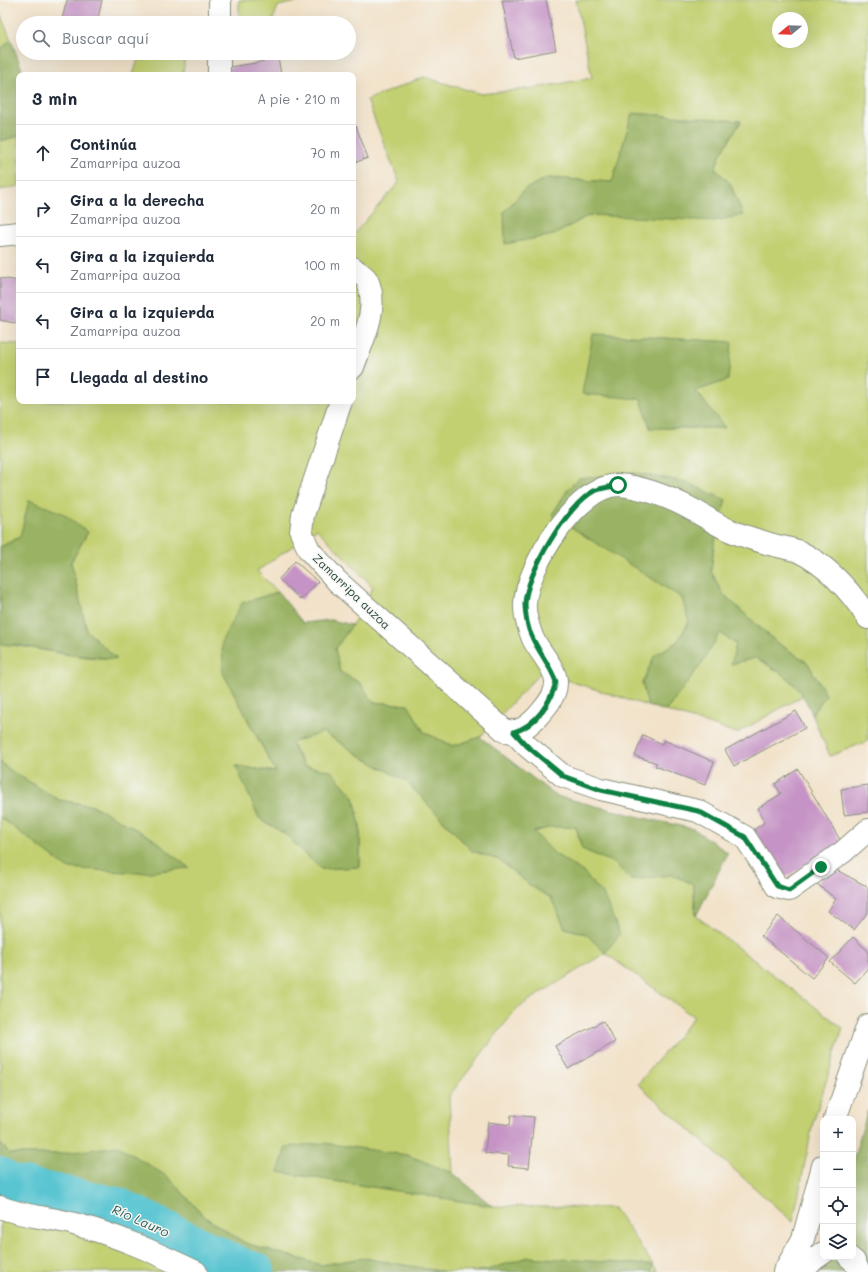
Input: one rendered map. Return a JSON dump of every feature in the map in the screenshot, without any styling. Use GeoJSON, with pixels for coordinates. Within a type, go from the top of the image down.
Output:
{"type":"FeatureCollection","features":[{"type":"Feature","properties":{"kind":"street"},"geometry":{"type":"LineString","coordinates":[[220,0],[220,16]]}},
{"type":"Feature","properties":{"kind":"street"},"geometry":{"type":"LineString","coordinates":[[219,60],[219,72]]}},
{"type":"Feature","properties":{"kind":"street"},"geometry":{"type":"LineString","coordinates":[[0,235],[16,233]]}},
{"type":"Feature","properties":{"kind":"street"},"geometry":{"type":"LineString","coordinates":[[356,270],[367,279],[371,296],[371,315],[356,358]]}},
{"type":"Feature","properties":{"kind":"street","name":"Zamarripa auzoa"},"geometry":{"type":"LineString","coordinates":[[341,404],[303,515],[301,532],[310,550],[337,581],[505,731],[514,732],[527,746],[563,776],[601,790],[698,811],[745,837],[777,886],[789,890],[843,852],[868,830]]}},
{"type":"Feature","properties":{"kind":"street"},"geometry":{"type":"LineString","coordinates":[[514,732],[525,728],[547,706],[556,682],[528,624],[525,603],[530,582],[540,559],[558,529],[573,509],[594,491],[618,485],[645,490],[678,502],[728,530],[798,552],[827,570],[858,603],[868,618]]}},
{"type":"Feature","properties":{"kind":"street"},"geometry":{"type":"LineString","coordinates":[[836,1116],[868,1025]]}},
{"type":"Feature","properties":{"kind":"street"},"geometry":{"type":"LineString","coordinates":[[784,1272],[803,1239],[820,1177]]}},
{"type":"Feature","properties":{"kind":"street"},"geometry":{"type":"LineString","coordinates":[[0,1207],[10,1211],[73,1223],[102,1232],[149,1250],[196,1272]]}},
{"type":"Feature","properties":{"kind":"street"},"geometry":{"type":"LineString","coordinates":[[802,1272],[813,1260],[820,1256]]}},
{"type":"Feature","properties":{"kind":"street"},"geometry":{"type":"LineString","coordinates":[[852,1260],[859,1272]]}},
{"type":"Feature","properties":{"kind":"green space"},"geometry":{"type":"Polygon","coordinates":[[[239,0],[307,0],[278,6],[274,16],[239,16],[239,0]]]}},
{"type":"Feature","properties":{"kind":"green space"},"geometry":{"type":"Polygon","coordinates":[[[576,0],[868,0],[868,741],[830,756],[812,714],[826,695],[807,662],[776,642],[722,593],[711,571],[714,545],[686,482],[634,473],[579,478],[552,514],[682,598],[689,622],[677,642],[655,655],[642,683],[648,706],[541,672],[480,737],[453,746],[424,732],[408,705],[373,702],[360,683],[340,672],[335,649],[352,625],[373,587],[317,529],[257,571],[278,592],[242,603],[247,719],[276,772],[237,766],[259,818],[285,834],[321,869],[360,867],[360,826],[331,771],[304,766],[291,742],[323,732],[367,760],[406,781],[472,851],[499,860],[531,886],[551,898],[565,928],[586,934],[605,952],[583,872],[555,854],[533,832],[551,827],[576,827],[582,849],[614,863],[631,880],[672,874],[693,884],[696,916],[843,1028],[813,1123],[793,1222],[638,1084],[694,1017],[605,953],[517,1008],[449,1096],[453,1173],[407,1155],[278,1172],[492,1206],[614,1208],[658,1272],[651,1272],[653,1266],[529,1257],[487,1270],[471,1272],[445,1272],[364,1258],[321,1265],[245,1243],[206,1218],[168,1177],[58,1154],[10,1154],[0,1143],[0,817],[139,873],[188,867],[94,806],[59,800],[9,770],[0,762],[0,644],[87,657],[116,658],[87,631],[71,562],[88,532],[20,537],[0,547],[0,343],[16,344],[16,404],[356,404],[356,232],[399,182],[367,100],[424,77],[481,94],[535,88],[592,78],[576,0]],[[741,122],[612,182],[547,178],[554,235],[589,215],[641,217],[742,215],[730,183],[715,169],[720,155],[741,122]],[[593,334],[641,399],[650,428],[725,428],[696,391],[732,342],[593,334]]]}},
{"type":"Feature","properties":{"kind":"green space"},"geometry":{"type":"Polygon","coordinates":[[[0,14],[11,40],[0,50],[0,14]]]}},
{"type":"Feature","properties":{"kind":"green space"},"geometry":{"type":"Polygon","coordinates":[[[11,40],[16,53],[16,60],[18,60],[23,72],[16,72],[16,137],[0,141],[0,50],[11,40]]]}},
{"type":"Feature","properties":{"kind":"green space"},"geometry":{"type":"Polygon","coordinates":[[[138,60],[184,60],[183,72],[134,72],[138,60]]]}},
{"type":"Feature","properties":{"kind":"green space"},"geometry":{"type":"Polygon","coordinates":[[[632,113],[741,121],[720,155],[715,169],[730,183],[743,215],[714,221],[589,215],[554,235],[505,244],[504,212],[525,189],[547,178],[612,182],[632,113]]]}},
{"type":"Feature","properties":{"kind":"green space"},"geometry":{"type":"Polygon","coordinates":[[[16,137],[16,187],[0,190],[0,141],[16,137]]]}},
{"type":"Feature","properties":{"kind":"green space"},"geometry":{"type":"Polygon","coordinates":[[[593,334],[732,342],[728,380],[696,391],[725,428],[650,428],[641,399],[582,394],[593,334]]]}},
{"type":"Feature","properties":{"kind":"green space"},"geometry":{"type":"Polygon","coordinates":[[[634,473],[686,482],[726,500],[714,545],[711,571],[722,593],[776,642],[807,662],[826,695],[812,714],[802,694],[790,680],[775,669],[756,658],[731,664],[736,644],[720,633],[701,664],[666,711],[648,706],[642,683],[655,655],[677,642],[689,622],[682,598],[552,515],[568,489],[579,478],[634,473]]]}},
{"type":"Feature","properties":{"kind":"green space"},"geometry":{"type":"Polygon","coordinates":[[[29,500],[64,514],[88,532],[71,562],[87,631],[117,659],[73,655],[18,645],[0,644],[0,547],[20,537],[29,500]]]}},
{"type":"Feature","properties":{"kind":"green space"},"geometry":{"type":"Polygon","coordinates":[[[278,592],[303,623],[331,620],[352,625],[335,649],[340,672],[360,683],[373,702],[408,705],[424,732],[453,746],[480,737],[556,796],[694,829],[728,853],[696,916],[693,884],[672,875],[631,880],[614,863],[582,849],[576,827],[551,827],[534,832],[555,854],[583,872],[603,894],[620,934],[605,953],[586,934],[565,928],[551,898],[531,886],[499,860],[472,851],[406,781],[367,760],[323,732],[291,743],[304,766],[331,771],[354,797],[360,826],[360,867],[321,869],[285,834],[259,818],[236,766],[276,772],[223,673],[222,640],[242,603],[278,592]]]}},
{"type":"Feature","properties":{"kind":"green space"},"geometry":{"type":"Polygon","coordinates":[[[720,633],[784,675],[804,695],[737,733],[666,711],[701,664],[720,633]]]}},
{"type":"Feature","properties":{"kind":"green space"},"geometry":{"type":"Polygon","coordinates":[[[0,762],[10,770],[59,800],[94,806],[152,838],[189,868],[139,873],[67,868],[0,817],[0,762]]]}},
{"type":"Feature","properties":{"kind":"green space"},"geometry":{"type":"Polygon","coordinates":[[[868,1110],[868,1272],[818,1272],[822,1268],[824,1260],[856,1260],[856,1150],[868,1110]]]}},
{"type":"Feature","properties":{"kind":"green space"},"geometry":{"type":"Polygon","coordinates":[[[0,1143],[10,1154],[58,1154],[118,1146],[168,1177],[206,1218],[245,1243],[321,1265],[364,1258],[445,1272],[223,1272],[129,1227],[71,1209],[0,1193],[0,1143]]]}},
{"type":"Feature","properties":{"kind":"green space"},"geometry":{"type":"Polygon","coordinates":[[[324,1143],[407,1155],[453,1173],[492,1206],[278,1172],[286,1147],[324,1143]]]}},
{"type":"Feature","properties":{"kind":"green space"},"geometry":{"type":"Polygon","coordinates":[[[0,1193],[71,1209],[129,1227],[223,1272],[0,1272],[0,1193]]]}},
{"type":"Feature","properties":{"kind":"green space"},"geometry":{"type":"Polygon","coordinates":[[[529,1257],[653,1265],[651,1272],[471,1272],[487,1270],[529,1257]]]}},
{"type":"Feature","properties":{"kind":"building"},"geometry":{"type":"Polygon","coordinates":[[[67,0],[102,0],[99,16],[63,16],[67,0]]]}},
{"type":"Feature","properties":{"kind":"building"},"geometry":{"type":"Polygon","coordinates":[[[502,0],[546,0],[556,50],[514,58],[502,0]]]}},
{"type":"Feature","properties":{"kind":"building"},"geometry":{"type":"Polygon","coordinates":[[[267,60],[278,60],[280,72],[229,72],[229,67],[267,60]]]}},
{"type":"Feature","properties":{"kind":"building"},"geometry":{"type":"Polygon","coordinates":[[[356,126],[368,158],[356,162],[356,126]]]}},
{"type":"Feature","properties":{"kind":"building"},"geometry":{"type":"Polygon","coordinates":[[[0,278],[16,281],[16,323],[0,320],[0,278]]]}},
{"type":"Feature","properties":{"kind":"building"},"geometry":{"type":"Polygon","coordinates":[[[295,561],[318,582],[301,600],[279,579],[295,561]]]}},
{"type":"Feature","properties":{"kind":"building"},"geometry":{"type":"Polygon","coordinates":[[[796,711],[805,728],[734,766],[725,750],[796,711]]]}},
{"type":"Feature","properties":{"kind":"building"},"geometry":{"type":"Polygon","coordinates":[[[643,735],[662,744],[664,740],[714,762],[705,785],[655,766],[657,763],[635,756],[643,735]]]}},
{"type":"Feature","properties":{"kind":"building"},"geometry":{"type":"Polygon","coordinates":[[[798,769],[842,843],[780,881],[750,832],[764,823],[758,808],[781,794],[775,784],[798,769]]]}},
{"type":"Feature","properties":{"kind":"building"},"geometry":{"type":"Polygon","coordinates":[[[868,785],[868,812],[844,815],[841,789],[868,785]]]}},
{"type":"Feature","properties":{"kind":"building"},"geometry":{"type":"Polygon","coordinates":[[[831,867],[868,887],[868,912],[854,930],[828,911],[836,899],[817,884],[831,867]]]}},
{"type":"Feature","properties":{"kind":"building"},"geometry":{"type":"Polygon","coordinates":[[[778,916],[829,958],[812,978],[761,936],[778,916]]]}},
{"type":"Feature","properties":{"kind":"building"},"geometry":{"type":"Polygon","coordinates":[[[853,937],[868,951],[868,969],[855,983],[830,962],[853,937]]]}},
{"type":"Feature","properties":{"kind":"building"},"geometry":{"type":"Polygon","coordinates":[[[603,1021],[615,1042],[568,1069],[555,1046],[603,1021]]]}},
{"type":"Feature","properties":{"kind":"building"},"geometry":{"type":"Polygon","coordinates":[[[511,1115],[534,1117],[529,1168],[508,1166],[509,1155],[485,1153],[488,1122],[510,1125],[511,1115]]]}},
{"type":"Feature","properties":{"kind":"waterway","name":"Río Lauro"},"geometry":{"type":"LineString","coordinates":[[0,1177],[9,1184],[117,1207],[244,1269],[255,1272]]}},
{"type":"Feature","properties":{"kind":"route"},"geometry":{"type":"LineString","coordinates":[[618,485],[594,491],[573,509],[558,529],[540,559],[530,582],[525,603],[528,624],[556,682],[553,694],[547,706],[525,728],[514,732],[527,746],[563,776],[601,790],[698,811],[745,837],[777,886],[789,890],[821,867]]}}]}
